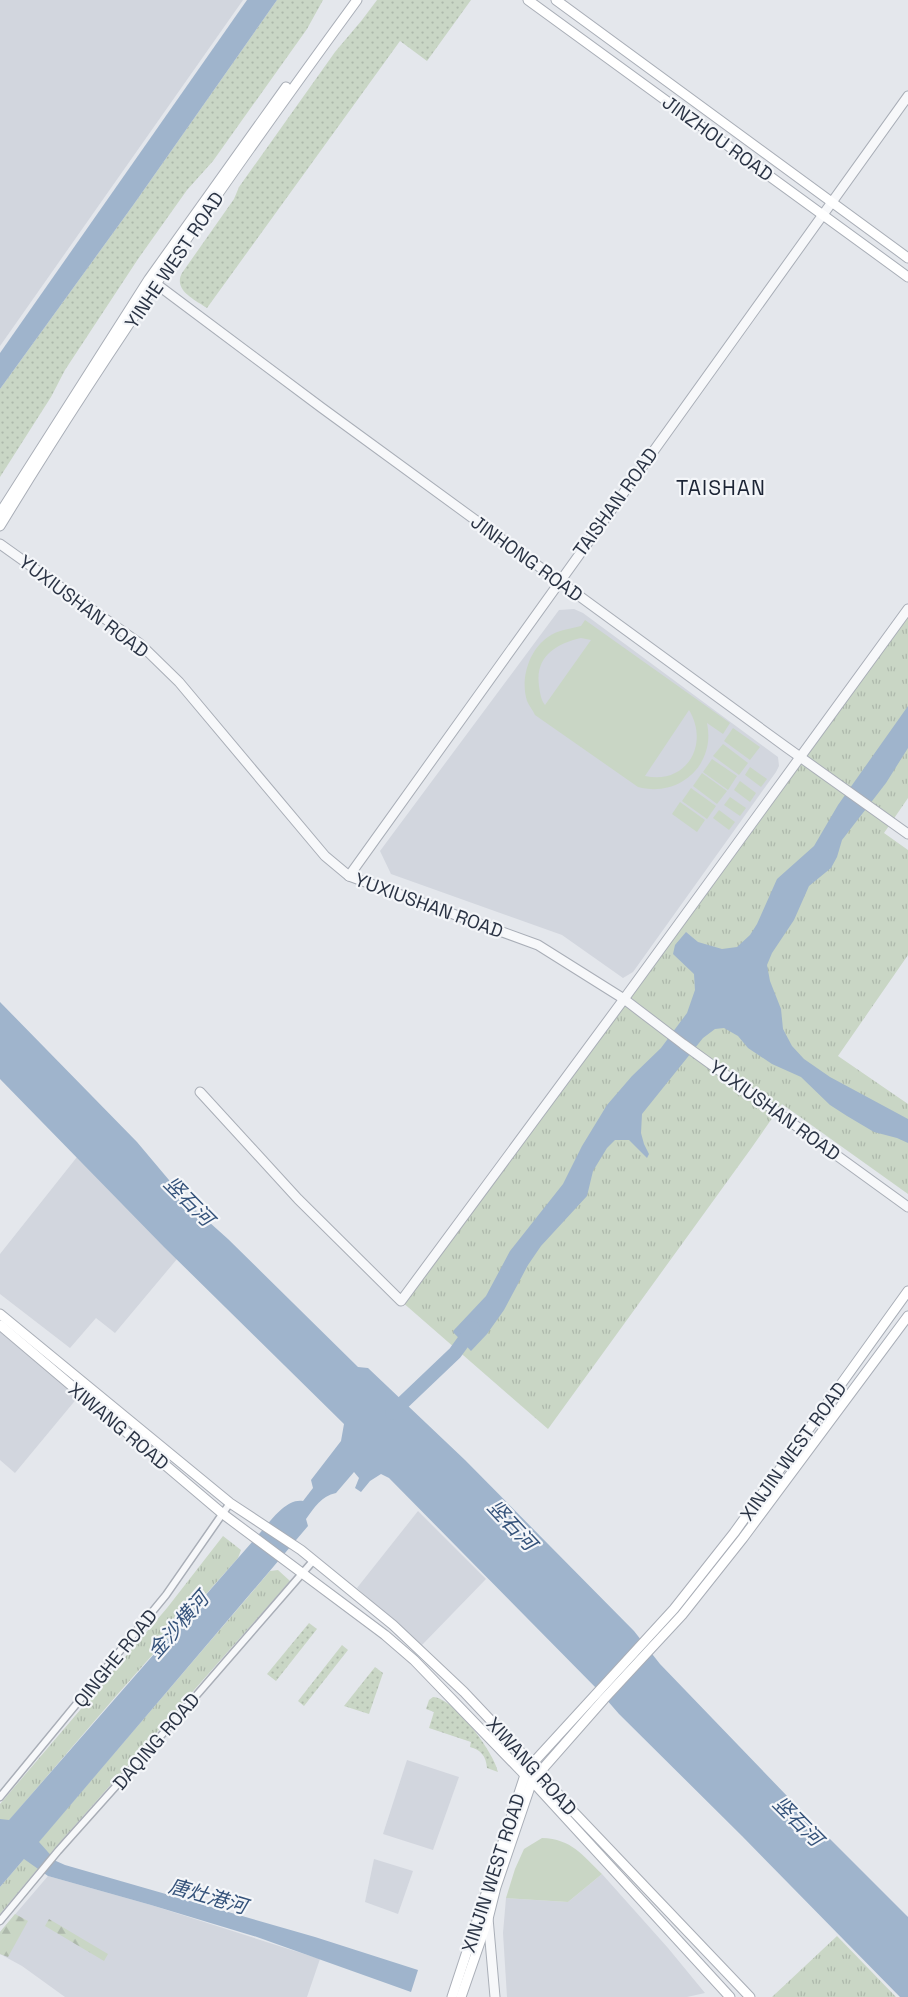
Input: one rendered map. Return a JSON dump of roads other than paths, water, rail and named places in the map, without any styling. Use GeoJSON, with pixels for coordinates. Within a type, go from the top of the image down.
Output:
{"type":"FeatureCollection","features":[{"type":"Feature","properties":{"kind":"main road","name":"YINHE WEST ROAD"},"geometry":{"type":"LineString","coordinates":[[0,513],[153,281],[349,0]]}},
{"type":"Feature","properties":{"kind":"main road","name":"YINHE WEST ROAD"},"geometry":{"type":"LineString","coordinates":[[0,526],[153,281],[357,0]]}},
{"type":"Feature","properties":{"kind":"main road","name":"JINZHOU ROAD"},"geometry":{"type":"LineString","coordinates":[[528,0],[908,277]]}},
{"type":"Feature","properties":{"kind":"main road","name":"JINZHOU ROAD"},"geometry":{"type":"LineString","coordinates":[[556,0],[908,258]]}},
{"type":"Feature","properties":{"kind":"main road","name":"XINJIN WEST ROAD"},"geometry":{"type":"LineString","coordinates":[[452,1997],[528,1778],[674,1609],[734,1533],[908,1291]]}},
{"type":"Feature","properties":{"kind":"main road","name":"XIWANG ROAD"},"geometry":{"type":"LineString","coordinates":[[0,1314],[230,1503],[301,1550],[393,1625],[464,1692],[536,1768],[569,1807],[750,1997]]}},
{"type":"Feature","properties":{"kind":"main road","name":"XINJIN WEST ROAD"},"geometry":{"type":"LineString","coordinates":[[587,1711],[682,1615],[743,1538],[908,1316]]}},
{"type":"Feature","properties":{"kind":"main road","name":"XIWANG ROAD"},"geometry":{"type":"LineString","coordinates":[[0,1325],[223,1514],[385,1635],[414,1660],[528,1778],[730,1997]]}},
{"type":"Feature","properties":{"kind":"main road","name":"XINJIN WEST ROAD"},"geometry":{"type":"LineString","coordinates":[[461,1997],[488,1919],[528,1778]]}},
{"type":"Feature","properties":{"kind":"street","name":"TAISHAN ROAD"},"geometry":{"type":"LineString","coordinates":[[349,876],[908,96]]}},
{"type":"Feature","properties":{"kind":"street","name":"JINHONG ROAD"},"geometry":{"type":"LineString","coordinates":[[153,281],[322,408],[908,834]]}},
{"type":"Feature","properties":{"kind":"street","name":"YUXIUSHAN ROAD"},"geometry":{"type":"LineString","coordinates":[[0,544],[139,642],[179,682],[325,856],[349,876],[538,945],[624,999],[908,1207]]}},
{"type":"Feature","properties":{"kind":"street"},"geometry":{"type":"LineString","coordinates":[[200,1092],[298,1198],[401,1301],[908,609]]}},
{"type":"Feature","properties":{"kind":"street","name":"QINGHE ROAD"},"geometry":{"type":"LineString","coordinates":[[0,1797],[166,1595],[230,1503]]}},
{"type":"Feature","properties":{"kind":"street","name":"DAQING ROAD"},"geometry":{"type":"LineString","coordinates":[[0,1921],[58,1852],[313,1561]]}},
{"type":"Feature","properties":{"kind":"street"},"geometry":{"type":"LineString","coordinates":[[490,1885],[488,1919],[495,1997]]}},
{"type":"Feature","properties":{"kind":"water"},"geometry":{"type":"Polygon","coordinates":[[[247,0],[277,0],[134,204],[0,389],[0,353],[247,0]]]}},
{"type":"Feature","properties":{"kind":"water"},"geometry":{"type":"Polygon","coordinates":[[[908,706],[908,748],[886,783],[842,840],[837,857],[831,868],[809,886],[794,920],[772,953],[767,965],[770,981],[781,1009],[783,1029],[792,1046],[804,1059],[830,1077],[908,1119],[908,1143],[874,1132],[830,1105],[801,1077],[772,1064],[748,1048],[738,1036],[724,1028],[715,1029],[703,1038],[642,1114],[641,1133],[649,1154],[647,1158],[629,1140],[615,1140],[607,1148],[593,1171],[587,1196],[541,1246],[528,1265],[504,1310],[487,1334],[471,1351],[453,1332],[454,1330],[486,1296],[510,1251],[563,1184],[582,1146],[607,1105],[632,1076],[661,1048],[687,1013],[695,990],[694,974],[673,954],[675,945],[686,932],[698,942],[722,949],[737,947],[750,935],[757,924],[777,879],[814,846],[838,805],[908,706]]]}},
{"type":"Feature","properties":{"kind":"water","name":"竖石河"},"geometry":{"type":"Polygon","coordinates":[[[0,1002],[137,1142],[190,1205],[228,1239],[358,1367],[368,1368],[465,1460],[634,1631],[660,1664],[788,1797],[908,1917],[908,1997],[900,1997],[619,1714],[599,1691],[389,1478],[381,1474],[370,1481],[361,1492],[355,1488],[359,1478],[354,1472],[336,1493],[331,1494],[319,1503],[306,1519],[308,1526],[39,1842],[56,1861],[65,1865],[315,1937],[418,1970],[411,1992],[257,1937],[48,1876],[24,1859],[0,1887],[0,1819],[9,1820],[273,1517],[290,1503],[303,1501],[313,1488],[311,1480],[341,1441],[344,1424],[164,1247],[0,1079],[0,1002]]]}},
{"type":"Feature","properties":{"kind":"waterway"},"geometry":{"type":"LineString","coordinates":[[392,1413],[455,1353],[473,1328]]}},
{"type":"Feature","properties":{"kind":"district","name":"TAISHAN"},"geometry":{"type":"Point","coordinates":[721,488]}},
{"type":"Feature","properties":{"kind":"water label","name":"金沙横河"},"geometry":{"type":"Point","coordinates":[178,1625]}},
{"type":"Feature","properties":{"kind":"water label","name":"唐灶港河"},"geometry":{"type":"Point","coordinates":[208,1896]}}]}
